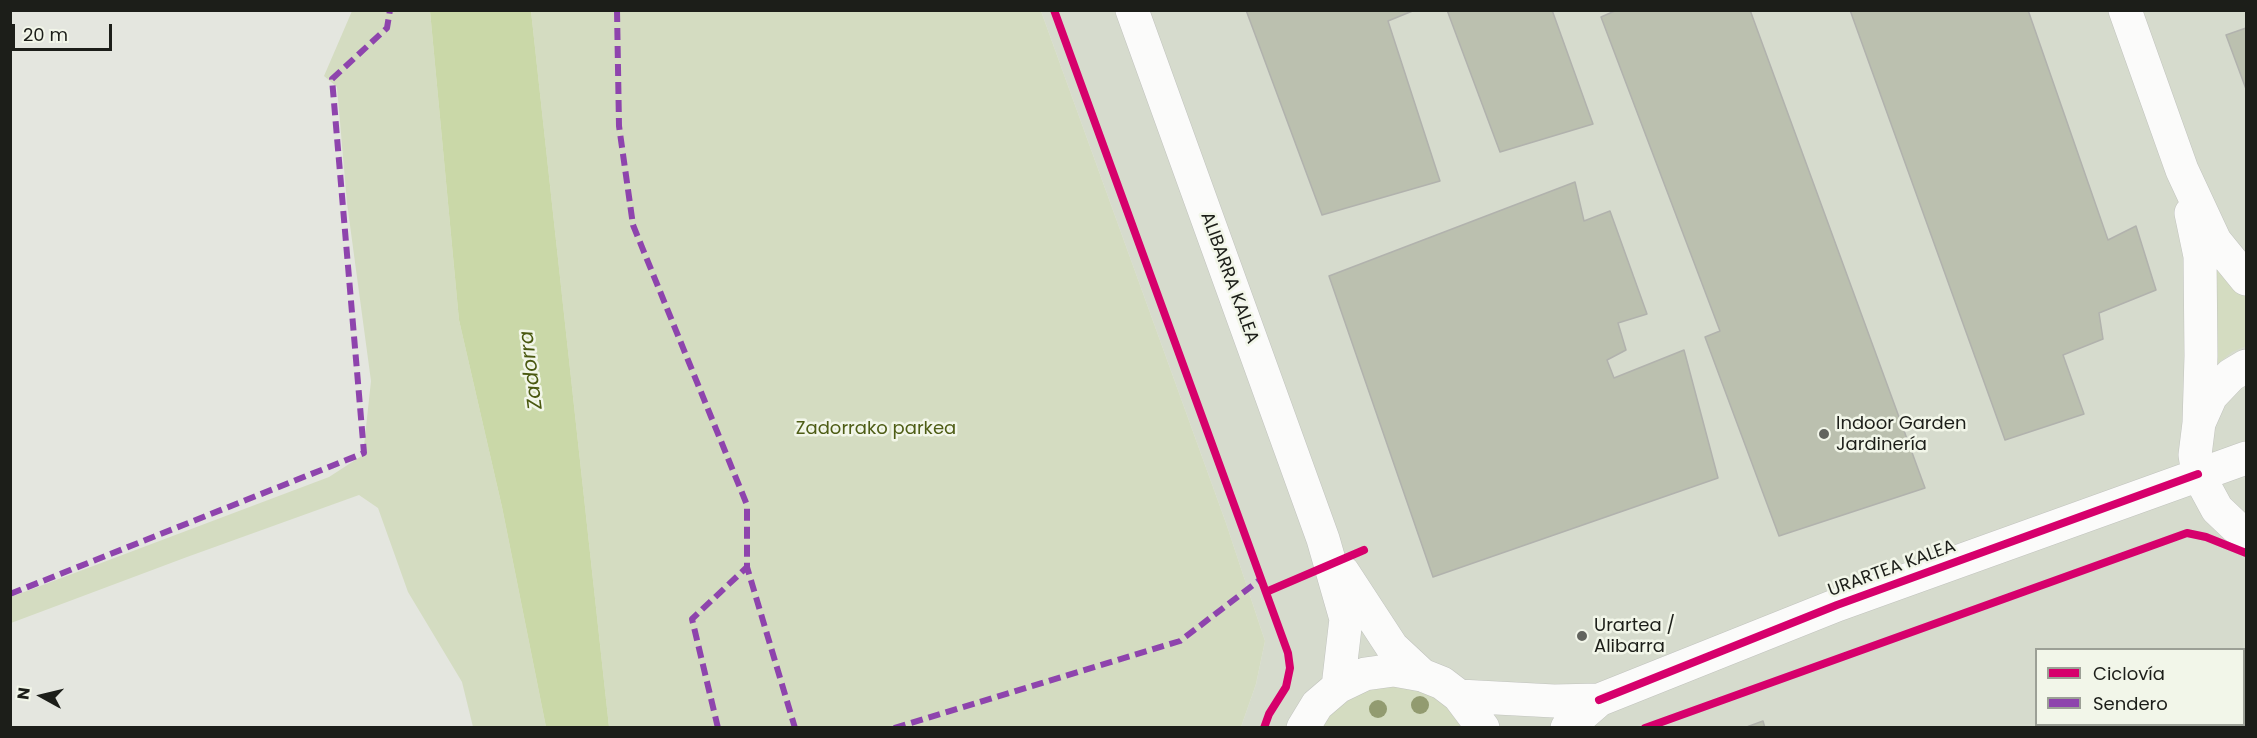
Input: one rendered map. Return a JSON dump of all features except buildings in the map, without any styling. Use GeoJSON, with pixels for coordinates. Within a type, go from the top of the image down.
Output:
{"type":"FeatureCollection","features":[{"type":"Feature","properties":{"kind":"street","name":"ALIBARRA KALEA"},"geometry":{"type":"LineString","coordinates":[[1132,10],[1325,545],[1346,619],[1338,687]]}},
{"type":"Feature","properties":{"kind":"street"},"geometry":{"type":"LineString","coordinates":[[2125,10],[2182,170],[2215,241],[2247,279]]}},
{"type":"Feature","properties":{"kind":"street"},"geometry":{"type":"LineString","coordinates":[[2182,170],[2200,256],[2201,356],[2199,423],[2195,455],[2198,474],[2217,509],[2236,527],[2247,532]]}},
{"type":"Feature","properties":{"kind":"street"},"geometry":{"type":"LineString","coordinates":[[2199,423],[2211,396],[2231,375],[2247,366]]}},
{"type":"Feature","properties":{"kind":"street","name":"URARTEA KALEA"},"geometry":{"type":"LineString","coordinates":[[1566,728],[1599,700],[1837,605],[2247,458]]}},
{"type":"Feature","properties":{"kind":"street","name":"ALIBARRA KALEA"},"geometry":{"type":"LineString","coordinates":[[1325,545],[1392,647],[1422,675]]}},
{"type":"Feature","properties":{"kind":"street"},"geometry":{"type":"LineString","coordinates":[[1303,728],[1317,705],[1338,687],[1365,674],[1394,670],[1422,675],[1442,683],[1459,696],[1483,728]]}},
{"type":"Feature","properties":{"kind":"street","name":"URARTEA KALEA"},"geometry":{"type":"LineString","coordinates":[[1459,696],[1554,701],[1599,700]]}},
{"type":"Feature","properties":{"kind":"shaded area"},"geometry":{"type":"Polygon","coordinates":[[[1041,11],[2246,11],[2246,727],[1241,727],[1256,684],[1265,641],[1226,523],[1041,11]]]}},
{"type":"Feature","properties":{"kind":"green space"},"geometry":{"type":"Polygon","coordinates":[[[352,11],[430,11],[459,320],[502,507],[546,727],[473,727],[462,682],[408,592],[378,508],[359,495],[11,623],[11,597],[329,477],[363,455],[371,381],[347,203],[337,87],[324,76],[352,11]]]}},
{"type":"Feature","properties":{"kind":"green space","name":"Zadorrako parkea"},"geometry":{"type":"Polygon","coordinates":[[[531,11],[1041,11],[1226,523],[1265,641],[1256,684],[1241,727],[609,727],[531,11]]]}},
{"type":"Feature","properties":{"kind":"green space"},"geometry":{"type":"Polygon","coordinates":[[[2205,229],[2246,292],[2246,346],[2232,352],[2207,372],[2205,229]]]}},
{"type":"Feature","properties":{"kind":"green space"},"geometry":{"type":"Polygon","coordinates":[[[1404,684],[1441,699],[1467,728],[1322,728],[1330,713],[1363,690],[1404,684]]]}},
{"type":"Feature","properties":{"kind":"water","name":"Zadorra"},"geometry":{"type":"Polygon","coordinates":[[[430,11],[531,11],[609,727],[546,727],[502,507],[459,320],[430,11]]]}},
{"type":"Feature","properties":{"kind":"marked path"},"geometry":{"type":"LineString","coordinates":[[10,594],[364,453],[332,79],[387,28],[390,10]]}},
{"type":"Feature","properties":{"kind":"marked path"},"geometry":{"type":"LineString","coordinates":[[617,10],[619,126],[633,225],[747,505],[747,567],[795,728]]}},
{"type":"Feature","properties":{"kind":"marked path"},"geometry":{"type":"LineString","coordinates":[[718,728],[692,619],[747,567]]}},
{"type":"Feature","properties":{"kind":"marked path"},"geometry":{"type":"LineString","coordinates":[[894,728],[1180,641],[1261,579]]}},
{"type":"Feature","properties":{"kind":"cycle path"},"geometry":{"type":"LineString","coordinates":[[1054,10],[1288,653],[1290,668],[1286,687],[1269,714],[1264,728]]}},
{"type":"Feature","properties":{"kind":"cycle path"},"geometry":{"type":"LineString","coordinates":[[1599,700],[1837,605],[2198,474]]}},
{"type":"Feature","properties":{"kind":"cycle path"},"geometry":{"type":"LineString","coordinates":[[1645,728],[2187,533],[2206,537],[2246,553]]}},
{"type":"Feature","properties":{"kind":"cycle path"},"geometry":{"type":"LineString","coordinates":[[1266,592],[1364,550]]}},
{"type":"Feature","properties":{"kind":"place","name":"Indoor Garden Jardinería"},"geometry":{"type":"Point","coordinates":[1824,434]}},
{"type":"Feature","properties":{"kind":"place","name":"Urartea / Alibarra"},"geometry":{"type":"Point","coordinates":[1582,636]}}]}
